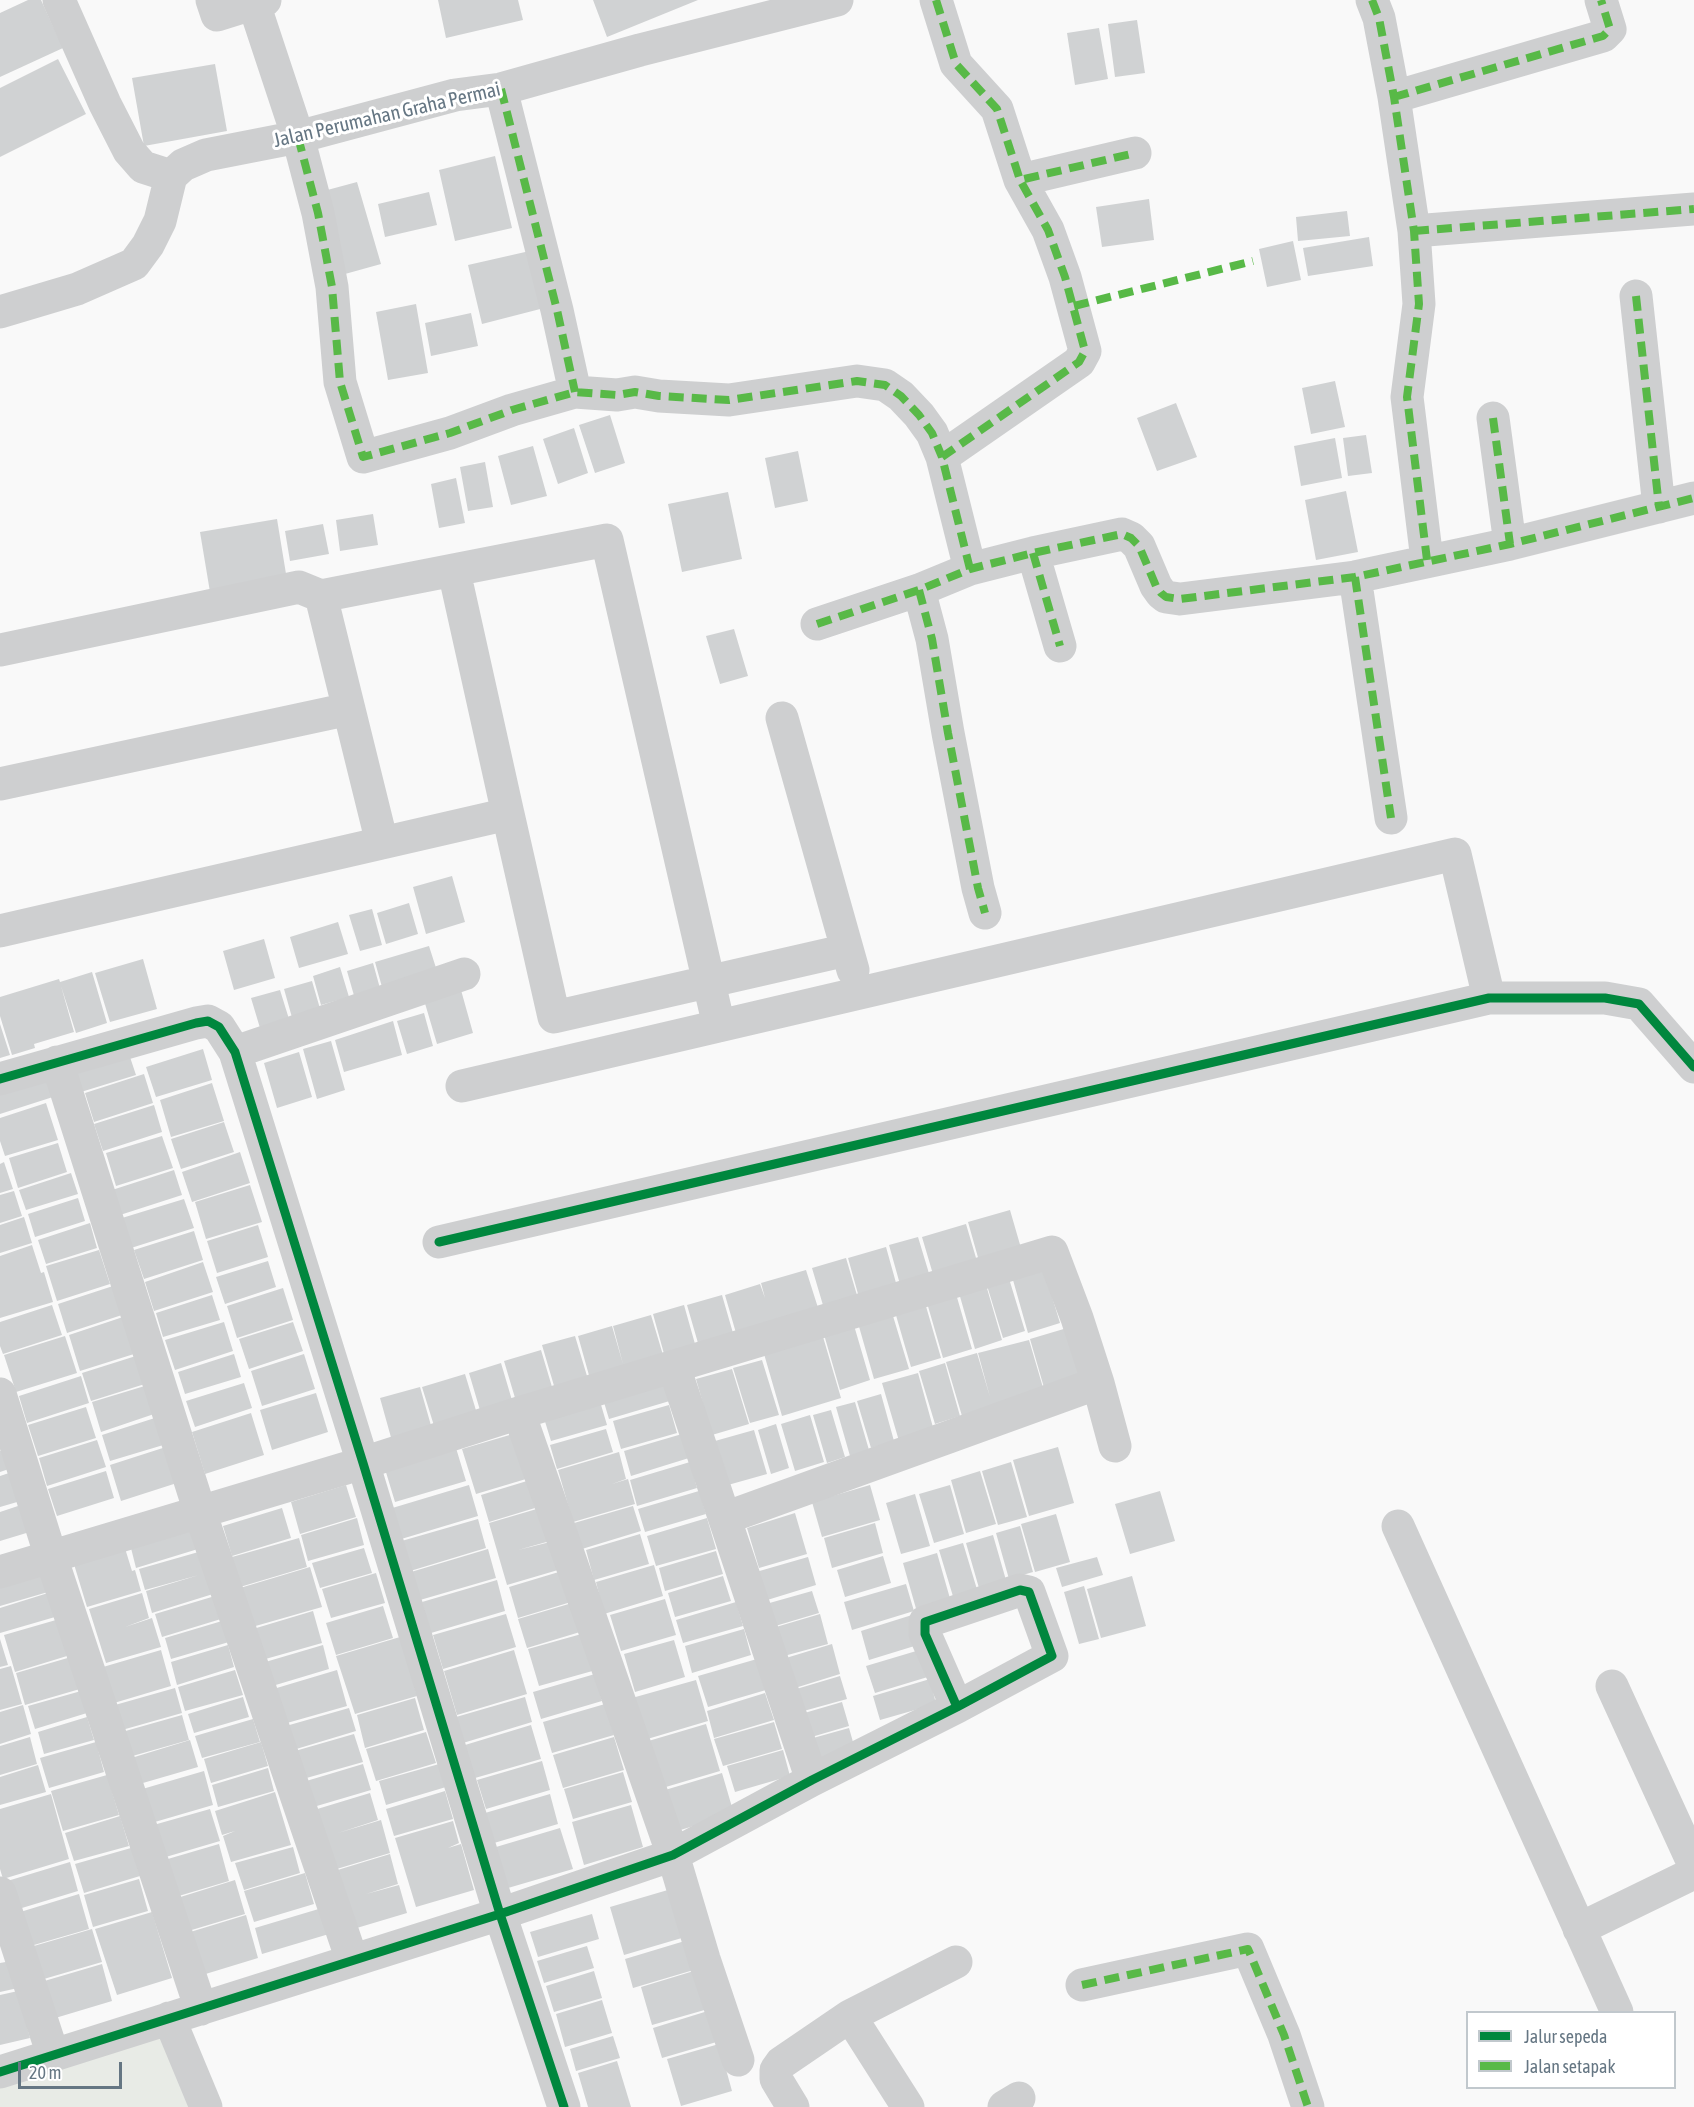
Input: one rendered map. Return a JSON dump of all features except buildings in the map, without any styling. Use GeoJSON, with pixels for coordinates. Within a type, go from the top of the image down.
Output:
{"type":"FeatureCollection","features":[{"type":"Feature","properties":{"kind":"street"},"geometry":{"type":"LineString","coordinates":[[0,312],[77,289],[134,264],[148,245],[160,221],[171,176],[143,167],[129,151],[105,104],[59,0]]}},
{"type":"Feature","properties":{"kind":"street"},"geometry":{"type":"LineString","coordinates":[[212,0],[217,15],[260,2],[318,213],[332,287],[340,382],[363,457],[575,392],[617,395],[635,392],[659,396],[729,400],[856,381],[885,385],[901,396],[920,415],[932,433],[942,457],[970,569]]}},
{"type":"Feature","properties":{"kind":"street","name":"Jalan Perumahan Graha Permai"},"geometry":{"type":"LineString","coordinates":[[171,176],[183,165],[206,155],[297,137],[455,95],[501,89],[640,50],[837,0]]}},
{"type":"Feature","properties":{"kind":"street"},"geometry":{"type":"LineString","coordinates":[[936,0],[956,64],[997,109],[1020,180],[1048,230],[1065,277],[1085,351],[1079,362],[942,457]]}},
{"type":"Feature","properties":{"kind":"street"},"geometry":{"type":"LineString","coordinates":[[1372,0],[1379,18],[1394,97],[1414,231],[1419,304],[1407,397],[1427,560]]}},
{"type":"Feature","properties":{"kind":"street"},"geometry":{"type":"LineString","coordinates":[[1394,97],[1603,36],[1610,29],[1601,0]]}},
{"type":"Feature","properties":{"kind":"street"},"geometry":{"type":"LineString","coordinates":[[501,89],[557,310],[575,392]]}},
{"type":"Feature","properties":{"kind":"street"},"geometry":{"type":"LineString","coordinates":[[1020,180],[1135,153]]}},
{"type":"Feature","properties":{"kind":"street"},"geometry":{"type":"LineString","coordinates":[[1414,231],[1694,209]]}},
{"type":"Feature","properties":{"kind":"street"},"geometry":{"type":"LineString","coordinates":[[1636,296],[1659,507]]}},
{"type":"Feature","properties":{"kind":"street"},"geometry":{"type":"LineString","coordinates":[[1493,418],[1510,544]]}},
{"type":"Feature","properties":{"kind":"street"},"geometry":{"type":"LineString","coordinates":[[817,624],[919,590],[970,569],[1033,552],[1122,534],[1131,538],[1139,546],[1156,586],[1166,597],[1172,599],[1355,577],[1510,544],[1694,498]]}},
{"type":"Feature","properties":{"kind":"street"},"geometry":{"type":"LineString","coordinates":[[0,650],[299,587],[321,596],[606,540],[719,1026]]}},
{"type":"Feature","properties":{"kind":"street"},"geometry":{"type":"LineString","coordinates":[[1033,552],[1060,646]]}},
{"type":"Feature","properties":{"kind":"street"},"geometry":{"type":"LineString","coordinates":[[454,571],[554,1017],[847,950]]}},
{"type":"Feature","properties":{"kind":"street"},"geometry":{"type":"LineString","coordinates":[[1355,577],[1391,818]]}},
{"type":"Feature","properties":{"kind":"street"},"geometry":{"type":"LineString","coordinates":[[919,590],[932,639],[952,755],[985,913]]}},
{"type":"Feature","properties":{"kind":"street"},"geometry":{"type":"LineString","coordinates":[[321,596],[382,843]]}},
{"type":"Feature","properties":{"kind":"street"},"geometry":{"type":"LineString","coordinates":[[0,784],[349,709]]}},
{"type":"Feature","properties":{"kind":"street"},"geometry":{"type":"LineString","coordinates":[[782,718],[859,993]]}},
{"type":"Feature","properties":{"kind":"street"},"geometry":{"type":"LineString","coordinates":[[0,931],[508,814]]}},
{"type":"Feature","properties":{"kind":"street"},"geometry":{"type":"LineString","coordinates":[[462,1086],[1455,854],[1489,998]]}},
{"type":"Feature","properties":{"kind":"street"},"geometry":{"type":"LineString","coordinates":[[235,1052],[464,974]]}},
{"type":"Feature","properties":{"kind":"street"},"geometry":{"type":"LineString","coordinates":[[439,1242],[1489,998],[1605,998],[1639,1004],[1694,1067]]}},
{"type":"Feature","properties":{"kind":"street"},"geometry":{"type":"LineString","coordinates":[[0,1079],[208,1021],[219,1027],[235,1052],[363,1462],[500,1914],[564,2107]]}},
{"type":"Feature","properties":{"kind":"street"},"geometry":{"type":"LineString","coordinates":[[57,1062],[200,1512],[352,1960]]}},
{"type":"Feature","properties":{"kind":"street"},"geometry":{"type":"LineString","coordinates":[[0,1572],[1052,1252],[1077,1318],[1115,1446]]}},
{"type":"Feature","properties":{"kind":"street"},"geometry":{"type":"LineString","coordinates":[[674,1367],[812,1780]]}},
{"type":"Feature","properties":{"kind":"street"},"geometry":{"type":"LineString","coordinates":[[725,1518],[1098,1383]]}},
{"type":"Feature","properties":{"kind":"street"},"geometry":{"type":"LineString","coordinates":[[0,1394],[51,1557],[201,2008]]}},
{"type":"Feature","properties":{"kind":"street"},"geometry":{"type":"LineString","coordinates":[[519,1413],[673,1855],[704,1959],[738,2060]]}},
{"type":"Feature","properties":{"kind":"street"},"geometry":{"type":"LineString","coordinates":[[1398,1526],[1616,2011]]}},
{"type":"Feature","properties":{"kind":"street"},"geometry":{"type":"LineString","coordinates":[[1612,1686],[1694,1865]]}},
{"type":"Feature","properties":{"kind":"street"},"geometry":{"type":"LineString","coordinates":[[0,2072],[500,1914],[673,1855],[812,1780],[957,1707]]}},
{"type":"Feature","properties":{"kind":"street"},"geometry":{"type":"LineString","coordinates":[[1580,1929],[1694,1873]]}},
{"type":"Feature","properties":{"kind":"street"},"geometry":{"type":"LineString","coordinates":[[0,1893],[53,2055]]}},
{"type":"Feature","properties":{"kind":"street"},"geometry":{"type":"LineString","coordinates":[[1082,1985],[1248,1949],[1284,2035],[1308,2107]]}},
{"type":"Feature","properties":{"kind":"street"},"geometry":{"type":"LineString","coordinates":[[794,2107],[776,2079],[778,2067],[850,2016],[956,1962]]}},
{"type":"Feature","properties":{"kind":"street"},"geometry":{"type":"LineString","coordinates":[[850,2016],[908,2107]]}},
{"type":"Feature","properties":{"kind":"street"},"geometry":{"type":"LineString","coordinates":[[169,2018],[206,2107]]}},
{"type":"Feature","properties":{"kind":"shaded area"},"geometry":{"type":"Polygon","coordinates":[[[169,2018],[206,2107],[0,2107],[0,2072],[169,2018]]]}},
{"type":"Feature","properties":{"kind":"marked path"},"geometry":{"type":"LineString","coordinates":[[936,0],[956,64],[997,109],[1020,180],[1135,153]]}},
{"type":"Feature","properties":{"kind":"marked path"},"geometry":{"type":"LineString","coordinates":[[1372,0],[1379,18],[1394,97],[1414,231],[1419,304],[1407,397],[1427,560]]}},
{"type":"Feature","properties":{"kind":"marked path"},"geometry":{"type":"LineString","coordinates":[[1394,97],[1603,36],[1610,29],[1601,0]]}},
{"type":"Feature","properties":{"kind":"marked path"},"geometry":{"type":"LineString","coordinates":[[501,89],[557,310],[575,392]]}},
{"type":"Feature","properties":{"kind":"marked path"},"geometry":{"type":"LineString","coordinates":[[298,137],[318,213],[332,287],[340,382],[363,457],[450,433],[512,410],[575,392],[617,395],[635,392],[659,396],[729,400],[857,381],[885,385],[901,396],[932,433],[942,457]]}},
{"type":"Feature","properties":{"kind":"marked path"},"geometry":{"type":"LineString","coordinates":[[970,569],[942,457],[1079,362],[1085,351],[1065,277],[1048,230],[1020,180]]}},
{"type":"Feature","properties":{"kind":"marked path"},"geometry":{"type":"LineString","coordinates":[[1414,231],[1694,209]]}},
{"type":"Feature","properties":{"kind":"marked path"},"geometry":{"type":"LineString","coordinates":[[1074,306],[1253,261]]}},
{"type":"Feature","properties":{"kind":"marked path"},"geometry":{"type":"LineString","coordinates":[[1636,296],[1659,507]]}},
{"type":"Feature","properties":{"kind":"marked path"},"geometry":{"type":"LineString","coordinates":[[1493,418],[1510,544]]}},
{"type":"Feature","properties":{"kind":"marked path"},"geometry":{"type":"LineString","coordinates":[[817,624],[919,590],[970,569],[1122,534],[1131,538],[1139,546],[1161,593],[1166,597],[1180,599],[1355,577],[1510,544],[1694,498]]}},
{"type":"Feature","properties":{"kind":"marked path"},"geometry":{"type":"LineString","coordinates":[[1033,553],[1060,646]]}},
{"type":"Feature","properties":{"kind":"marked path"},"geometry":{"type":"LineString","coordinates":[[1355,577],[1391,818]]}},
{"type":"Feature","properties":{"kind":"marked path"},"geometry":{"type":"LineString","coordinates":[[919,590],[932,639],[948,733],[978,888],[985,913]]}},
{"type":"Feature","properties":{"kind":"marked path"},"geometry":{"type":"LineString","coordinates":[[1082,1985],[1248,1949],[1284,2035],[1308,2107]]}},
{"type":"Feature","properties":{"kind":"cycle path"},"geometry":{"type":"LineString","coordinates":[[439,1242],[1489,998],[1605,998],[1639,1004],[1694,1067]]}},
{"type":"Feature","properties":{"kind":"cycle path"},"geometry":{"type":"LineString","coordinates":[[0,1079],[208,1021],[219,1027],[235,1052],[500,1914],[564,2107]]}},
{"type":"Feature","properties":{"kind":"cycle path"},"geometry":{"type":"LineString","coordinates":[[0,2072],[500,1914],[673,1855],[812,1780],[957,1707],[1052,1656],[1029,1592],[1020,1590],[925,1622],[925,1634],[957,1707]]}}]}
